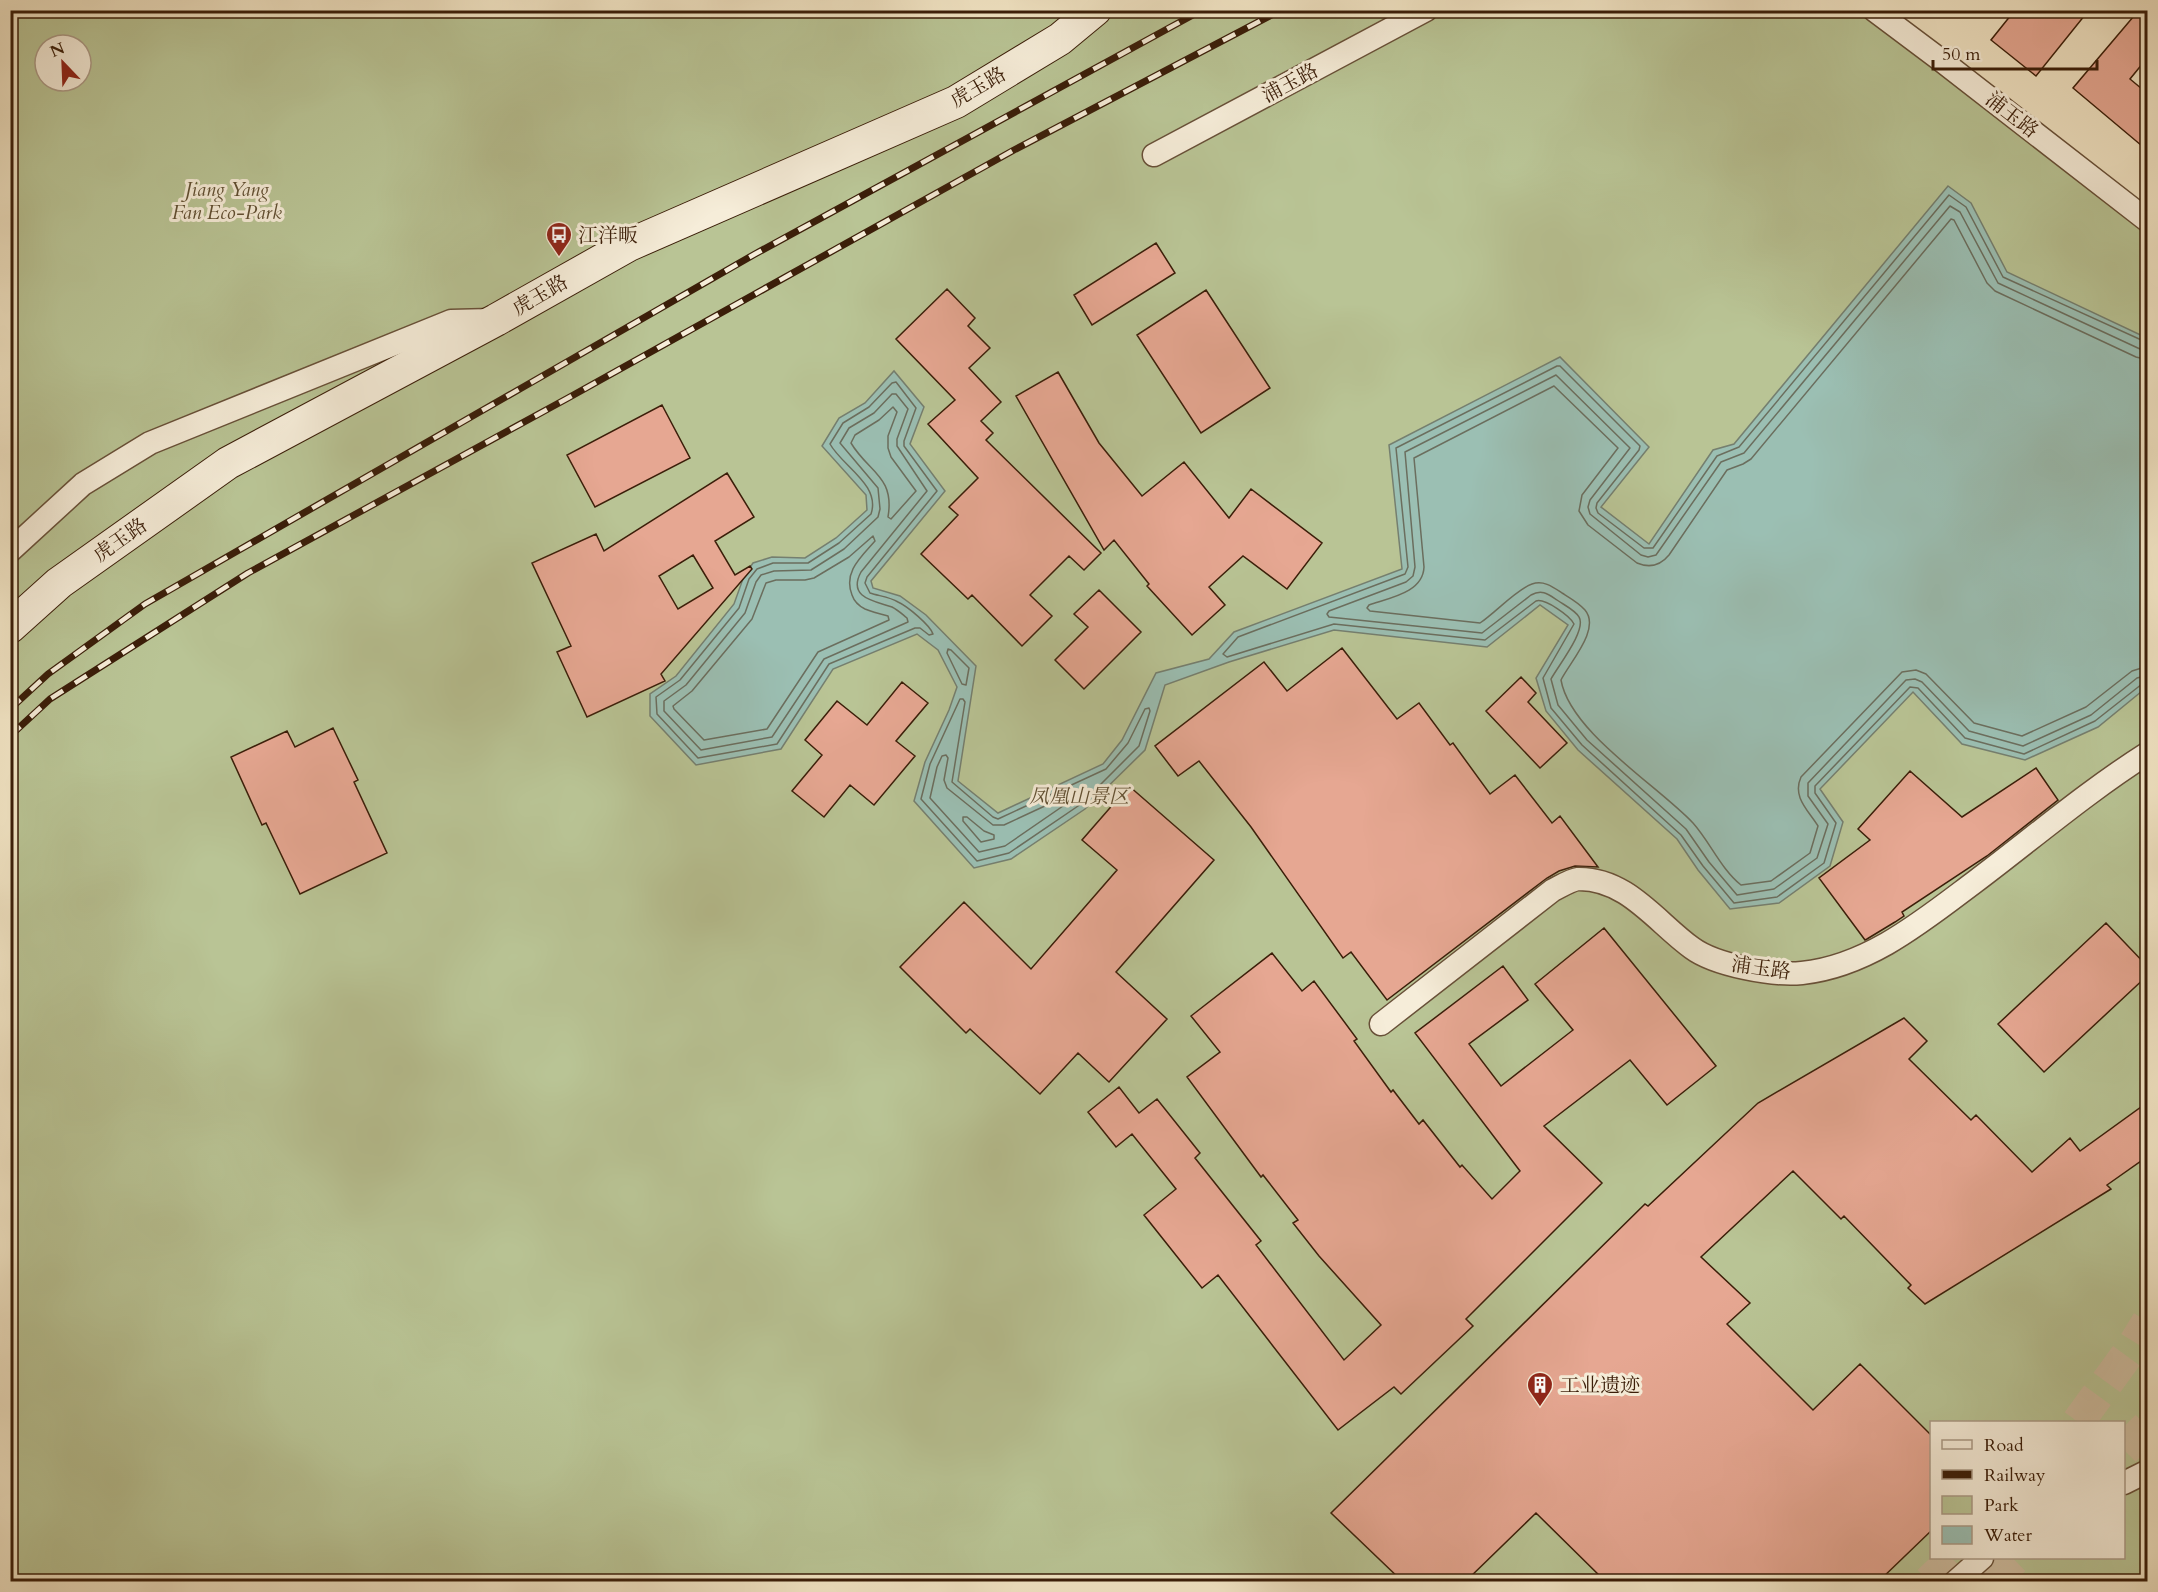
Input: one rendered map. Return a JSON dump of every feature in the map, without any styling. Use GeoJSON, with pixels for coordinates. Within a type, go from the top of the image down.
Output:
{"type":"FeatureCollection","features":[{"type":"Feature","properties":{"kind":"street","name":"虎玉路"},"geometry":{"type":"LineString","coordinates":[[10,627],[59,583],[228,463],[496,320],[629,245],[956,102],[1060,39],[1095,10]]}},
{"type":"Feature","properties":{"kind":"street","name":"浦玉路"},"geometry":{"type":"LineString","coordinates":[[1154,154],[1426,10]]}},
{"type":"Feature","properties":{"kind":"street","name":"浦玉路"},"geometry":{"type":"LineString","coordinates":[[1874,10],[2148,221]]}},
{"type":"Feature","properties":{"kind":"street"},"geometry":{"type":"LineString","coordinates":[[10,550],[83,484],[150,443],[451,321],[496,320]]}},
{"type":"Feature","properties":{"kind":"street","name":"浦玉路"},"geometry":{"type":"LineString","coordinates":[[1381,1024],[1553,890],[1576,879],[1601,882],[1631,896],[1693,949],[1718,961],[1755,970],[1801,974],[1835,966],[1873,951],[1915,927],[2148,753]]}},
{"type":"Feature","properties":{"kind":"street"},"geometry":{"type":"LineString","coordinates":[[2125,1482],[2148,1471]]}},
{"type":"Feature","properties":{"kind":"street"},"geometry":{"type":"LineString","coordinates":[[1955,1581],[1980,1559]]}},
{"type":"Feature","properties":{"kind":"green space","name":"凤凰山景区"},"geometry":{"type":"Polygon","coordinates":[[[11,11],[1876,11],[2147,219],[2147,1581],[11,1582],[11,11]]]}},
{"type":"Feature","properties":{"kind":"water"},"geometry":{"type":"Polygon","coordinates":[[[1948,186],[1971,203],[2007,272],[2147,338],[2147,687],[2098,727],[2025,760],[1962,744],[1913,692],[1820,789],[1843,822],[1830,866],[1779,903],[1730,909],[1698,870],[1677,839],[1578,750],[1546,711],[1536,678],[1568,625],[1540,605],[1487,647],[1334,630],[1229,662],[1165,685],[1145,750],[1085,809],[1011,859],[974,868],[914,801],[925,762],[957,687],[938,650],[917,634],[833,669],[781,749],[696,765],[650,716],[650,694],[676,676],[734,604],[744,576],[753,563],[772,557],[805,558],[836,538],[867,510],[866,495],[822,446],[839,418],[865,403],[894,371],[924,407],[910,444],[945,491],[871,581],[873,588],[900,596],[926,615],[976,666],[958,781],[998,813],[1103,764],[1122,740],[1156,673],[1209,659],[1234,632],[1402,569],[1389,445],[1560,357],[1649,447],[1601,507],[1649,544],[1713,450],[1734,444],[1948,186]]]}},
{"type":"Feature","properties":{"kind":"building"},"geometry":{"type":"Polygon","coordinates":[[[2015,10],[2089,10],[2036,76],[1991,40],[2015,10]]]}},
{"type":"Feature","properties":{"kind":"building"},"geometry":{"type":"Polygon","coordinates":[[[2139,10],[2148,10],[2148,57],[2130,79],[2148,94],[2148,151],[2073,88],[2139,10]]]}},
{"type":"Feature","properties":{"kind":"building"},"geometry":{"type":"Polygon","coordinates":[[[1156,243],[1175,273],[1092,325],[1074,295],[1156,243]]]}},
{"type":"Feature","properties":{"kind":"building"},"geometry":{"type":"Polygon","coordinates":[[[947,289],[975,318],[968,326],[990,348],[969,368],[1001,402],[981,421],[993,433],[986,440],[1101,553],[1084,570],[1069,556],[1030,595],[1052,616],[1022,646],[972,595],[968,599],[921,554],[958,515],[949,507],[978,478],[928,424],[955,400],[896,339],[947,289]]]}},
{"type":"Feature","properties":{"kind":"building"},"geometry":{"type":"Polygon","coordinates":[[[1206,290],[1270,388],[1201,433],[1137,335],[1206,290]]]}},
{"type":"Feature","properties":{"kind":"building"},"geometry":{"type":"Polygon","coordinates":[[[1058,372],[1099,443],[1142,496],[1184,462],[1229,518],[1251,489],[1322,543],[1287,589],[1243,556],[1209,587],[1225,605],[1192,635],[1147,586],[1149,584],[1114,540],[1104,550],[1016,396],[1058,372]]]}},
{"type":"Feature","properties":{"kind":"building"},"geometry":{"type":"Polygon","coordinates":[[[662,405],[690,458],[595,507],[567,455],[662,405]]]}},
{"type":"Feature","properties":{"kind":"building"},"geometry":{"type":"Polygon","coordinates":[[[727,473],[754,517],[715,541],[735,575],[750,566],[752,569],[661,674],[665,681],[587,717],[557,652],[571,646],[532,563],[596,534],[604,551],[727,473]],[[693,555],[659,576],[678,609],[713,588],[693,555]]]}},
{"type":"Feature","properties":{"kind":"building"},"geometry":{"type":"Polygon","coordinates":[[[1099,590],[1141,632],[1084,689],[1055,660],[1088,627],[1074,614],[1099,590]]]}},
{"type":"Feature","properties":{"kind":"building"},"geometry":{"type":"Polygon","coordinates":[[[1342,648],[1397,719],[1419,703],[1450,745],[1453,743],[1490,794],[1515,775],[1552,823],[1560,816],[1598,867],[1575,866],[1547,878],[1387,1000],[1351,952],[1343,958],[1251,827],[1199,761],[1178,776],[1155,746],[1264,662],[1287,691],[1342,648]]]}},
{"type":"Feature","properties":{"kind":"building"},"geometry":{"type":"Polygon","coordinates":[[[1521,677],[1536,693],[1528,702],[1567,743],[1540,768],[1486,711],[1521,677]]]}},
{"type":"Feature","properties":{"kind":"building"},"geometry":{"type":"Polygon","coordinates":[[[902,682],[928,703],[896,741],[915,756],[874,805],[850,785],[824,817],[792,791],[822,755],[805,740],[837,701],[867,725],[902,682]]]}},
{"type":"Feature","properties":{"kind":"building"},"geometry":{"type":"Polygon","coordinates":[[[333,728],[358,780],[354,782],[387,853],[300,894],[266,823],[262,825],[231,757],[287,731],[295,747],[333,728]]]}},
{"type":"Feature","properties":{"kind":"building"},"geometry":{"type":"Polygon","coordinates":[[[2036,768],[2058,800],[1987,856],[1902,912],[1904,916],[1867,939],[1865,940],[1819,878],[1870,840],[1858,829],[1910,771],[1962,817],[2036,768]]]}},
{"type":"Feature","properties":{"kind":"building"},"geometry":{"type":"Polygon","coordinates":[[[1129,786],[1214,860],[1116,972],[1167,1019],[1109,1082],[1078,1053],[1040,1094],[970,1029],[966,1033],[900,967],[964,902],[1031,969],[1117,870],[1082,840],[1129,786]]]}},
{"type":"Feature","properties":{"kind":"building"},"geometry":{"type":"Polygon","coordinates":[[[2106,923],[2148,967],[2148,975],[2044,1072],[1998,1024],[2106,923]]]}},
{"type":"Feature","properties":{"kind":"building"},"geometry":{"type":"Polygon","coordinates":[[[1604,928],[1716,1066],[1667,1105],[1630,1060],[1544,1126],[1602,1183],[1466,1319],[1473,1326],[1401,1394],[1394,1387],[1338,1430],[1218,1275],[1202,1288],[1144,1215],[1176,1189],[1132,1134],[1116,1147],[1088,1112],[1119,1087],[1139,1113],[1157,1099],[1200,1153],[1195,1158],[1261,1241],[1256,1245],[1344,1360],[1381,1325],[1319,1256],[1293,1223],[1298,1220],[1263,1175],[1261,1177],[1187,1077],[1220,1052],[1191,1016],[1272,953],[1302,991],[1314,981],[1357,1039],[1354,1041],[1391,1092],[1393,1090],[1419,1124],[1423,1120],[1460,1167],[1462,1165],[1492,1199],[1520,1171],[1415,1033],[1503,966],[1528,1000],[1469,1044],[1501,1086],[1573,1030],[1535,984],[1604,928]]]}},
{"type":"Feature","properties":{"kind":"building"},"geometry":{"type":"Polygon","coordinates":[[[1904,1018],[1927,1041],[1909,1059],[1971,1120],[1976,1115],[2032,1172],[2070,1138],[2080,1151],[2148,1102],[2148,1156],[2107,1185],[2111,1189],[1925,1304],[1908,1288],[1911,1285],[1844,1216],[1841,1219],[1793,1171],[1701,1257],[1750,1303],[1727,1324],[1813,1410],[1860,1364],[1930,1434],[1930,1532],[1879,1581],[1605,1581],[1536,1513],[1466,1581],[1402,1581],[1331,1513],[1645,1204],[1648,1206],[1758,1103],[1904,1018]]]}},
{"type":"Feature","properties":{"kind":"tunnel"},"geometry":{"type":"LineString","coordinates":[[2079,1421],[2148,1322]]}},
{"type":"Feature","properties":{"kind":"tunnel"},"geometry":{"type":"LineString","coordinates":[[2125,1449],[2148,1426]]}},
{"type":"Feature","properties":{"kind":"tunnel"},"geometry":{"type":"LineString","coordinates":[[1929,1582],[1953,1559]]}},
{"type":"Feature","properties":{"kind":"tunnel"},"geometry":{"type":"LineString","coordinates":[[1990,1582],[2014,1559]]}},
{"type":"Feature","properties":{"kind":"railway"},"geometry":{"type":"LineString","coordinates":[[10,709],[48,674],[145,604],[755,254],[1202,10]]}},
{"type":"Feature","properties":{"kind":"railway"},"geometry":{"type":"LineString","coordinates":[[10,736],[50,699],[248,573],[1014,150],[1281,10]]}},
{"type":"Feature","properties":{"kind":"place","name":"江洋畈"},"geometry":{"type":"Point","coordinates":[559,258]}},
{"type":"Feature","properties":{"kind":"place","name":"工业遗迹"},"geometry":{"type":"Point","coordinates":[1540,1408]}},
{"type":"Feature","properties":{"kind":"park label","name":"Jiang Yang Fan Eco-Park"},"geometry":{"type":"Point","coordinates":[227,200]}}]}
